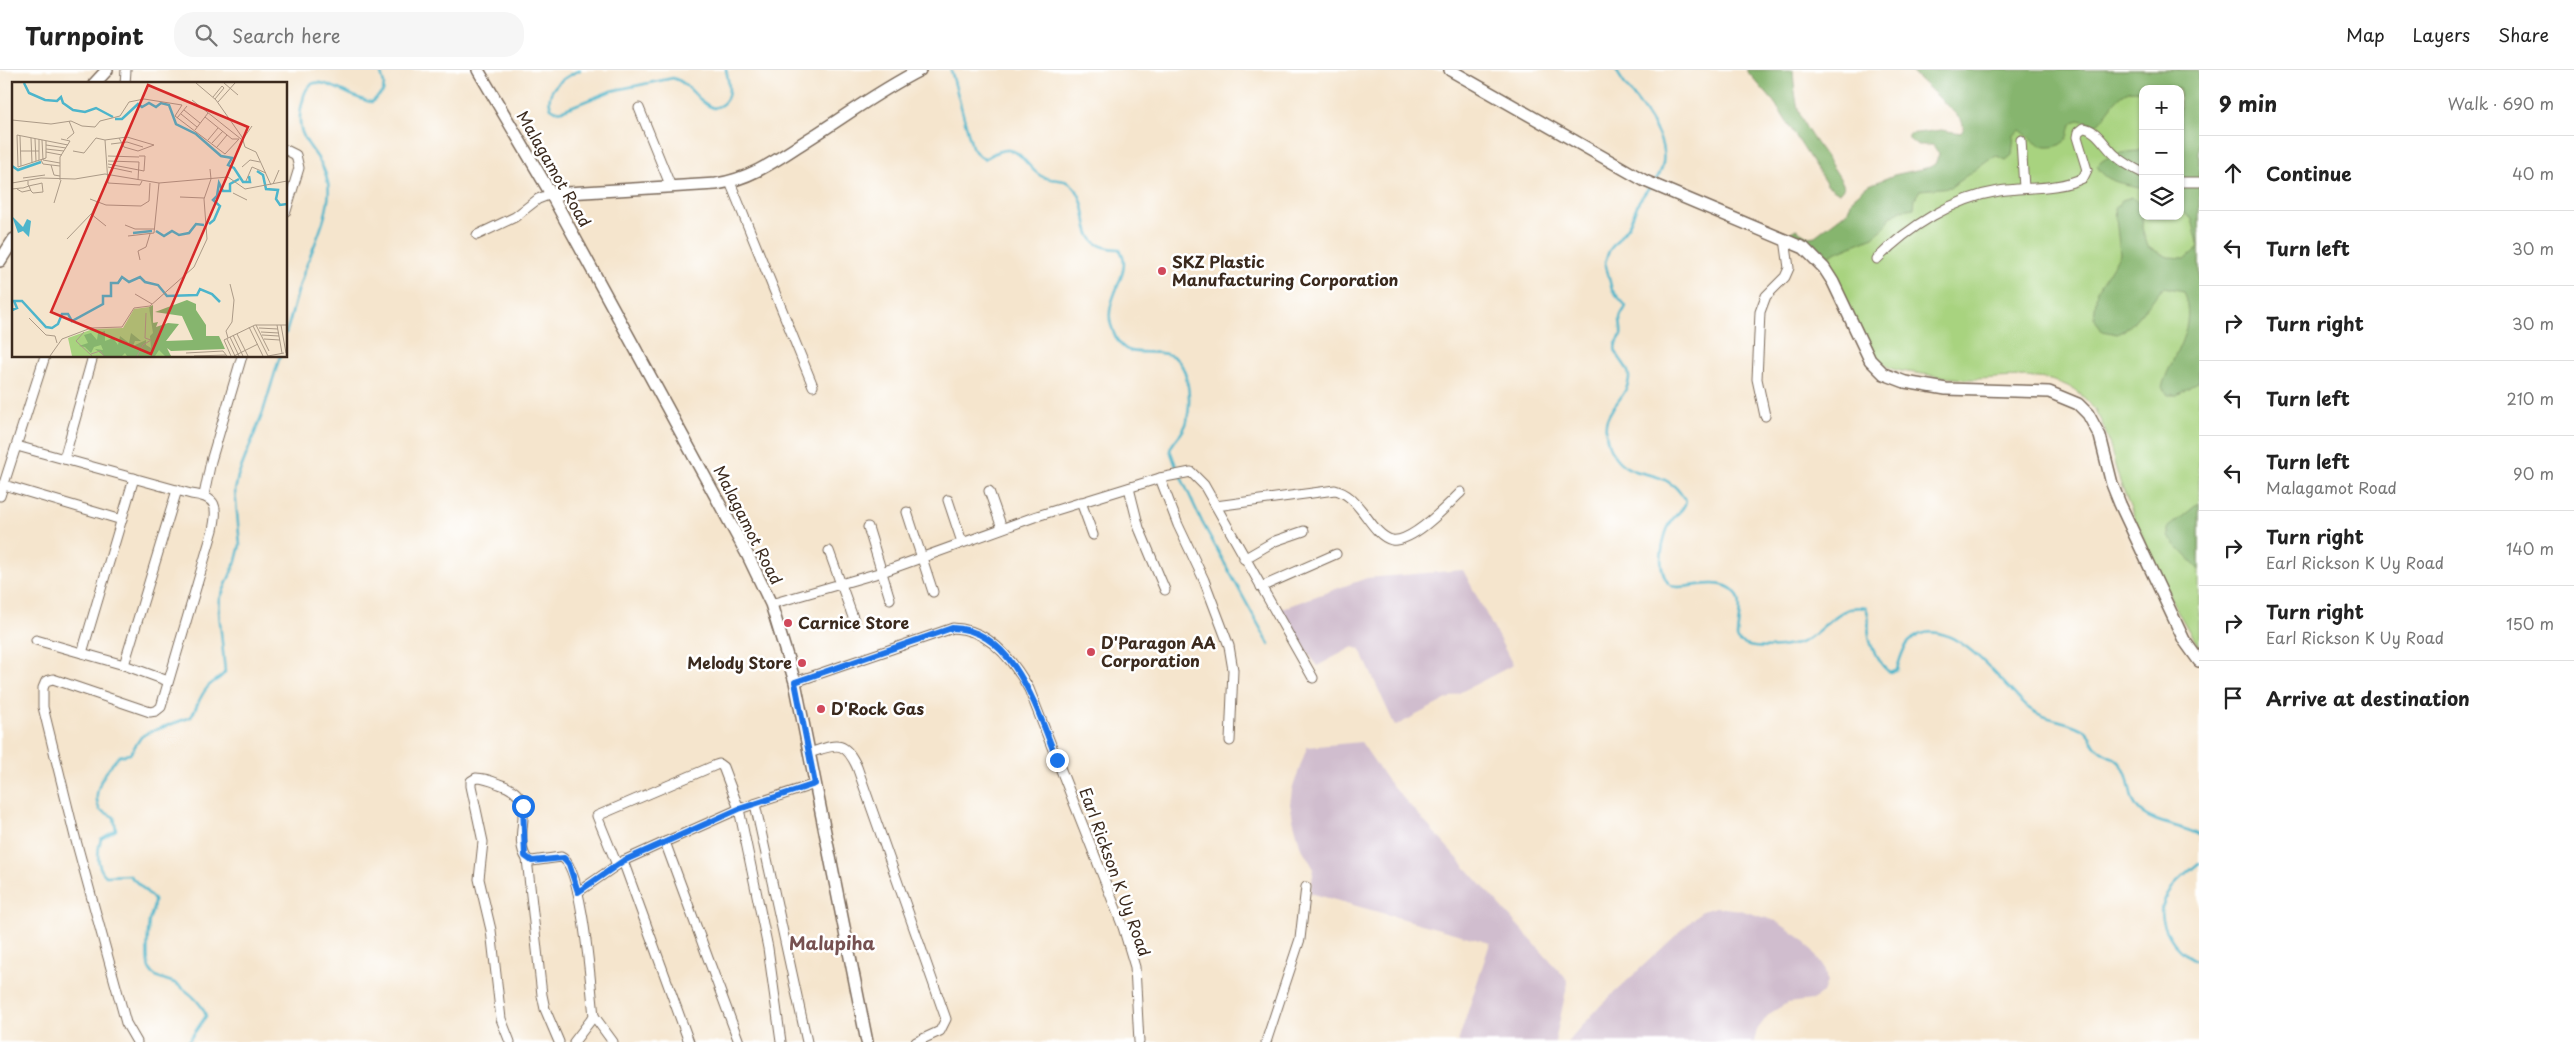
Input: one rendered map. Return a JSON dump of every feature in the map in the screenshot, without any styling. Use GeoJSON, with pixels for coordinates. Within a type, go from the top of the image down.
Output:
{"type":"FeatureCollection","features":[{"type":"Feature","properties":{"kind":"street"},"geometry":{"type":"LineString","coordinates":[[96,82],[108,70]]}},
{"type":"Feature","properties":{"kind":"street","name":"Malagamot Road"},"geometry":{"type":"LineString","coordinates":[[478,70],[550,194],[748,556],[771,604],[795,682],[867,1042]]}},
{"type":"Feature","properties":{"kind":"street"},"geometry":{"type":"LineString","coordinates":[[477,235],[515,217],[538,199],[550,194],[671,188],[730,182],[766,166],[886,88],[920,70]]}},
{"type":"Feature","properties":{"kind":"street"},"geometry":{"type":"LineString","coordinates":[[1450,70],[1645,181],[1786,238],[1804,248],[1824,268],[1870,360],[1884,374],[1905,382],[1946,389],[2049,392],[2078,404],[2088,414],[2100,436],[2112,484],[2120,504],[2184,640],[2199,661]]}},
{"type":"Feature","properties":{"kind":"street"},"geometry":{"type":"LineString","coordinates":[[639,108],[671,188]]}},
{"type":"Feature","properties":{"kind":"street"},"geometry":{"type":"LineString","coordinates":[[1877,259],[1907,231],[1956,205],[1979,196],[2024,188],[2066,184],[2083,178],[2087,170],[2077,137],[2078,132],[2083,128],[2090,130],[2114,155],[2128,166],[2139,170]]}},
{"type":"Feature","properties":{"kind":"street"},"geometry":{"type":"LineString","coordinates":[[2021,140],[2024,188]]}},
{"type":"Feature","properties":{"kind":"street"},"geometry":{"type":"LineString","coordinates":[[288,151],[296,155],[300,163],[288,205]]}},
{"type":"Feature","properties":{"kind":"street"},"geometry":{"type":"LineString","coordinates":[[730,182],[812,386]]}},
{"type":"Feature","properties":{"kind":"street"},"geometry":{"type":"LineString","coordinates":[[2184,182],[2199,182]]}},
{"type":"Feature","properties":{"kind":"street"},"geometry":{"type":"LineString","coordinates":[[1765,416],[1757,379],[1760,312],[1766,296],[1786,277],[1789,268],[1786,238]]}},
{"type":"Feature","properties":{"kind":"street"},"geometry":{"type":"LineString","coordinates":[[0,261],[12,242]]}},
{"type":"Feature","properties":{"kind":"street"},"geometry":{"type":"LineString","coordinates":[[0,496],[4,485],[5,464],[18,446],[44,358]]}},
{"type":"Feature","properties":{"kind":"street"},"geometry":{"type":"LineString","coordinates":[[64,458],[93,358]]}},
{"type":"Feature","properties":{"kind":"street"},"geometry":{"type":"LineString","coordinates":[[204,495],[210,461],[241,358]]}},
{"type":"Feature","properties":{"kind":"street"},"geometry":{"type":"LineString","coordinates":[[18,446],[177,490],[204,495],[214,504],[215,518],[161,707],[156,712],[150,712],[53,680],[46,681],[43,688],[44,707],[78,846],[126,1023],[137,1042]]}},
{"type":"Feature","properties":{"kind":"street"},"geometry":{"type":"LineString","coordinates":[[771,604],[882,572],[962,542],[1082,502],[1160,478],[1191,472],[1204,485],[1244,559],[1313,678]]}},
{"type":"Feature","properties":{"kind":"street"},"geometry":{"type":"LineString","coordinates":[[82,653],[134,478]]}},
{"type":"Feature","properties":{"kind":"street"},"geometry":{"type":"LineString","coordinates":[[1160,478],[1178,525],[1204,580],[1229,646],[1233,670],[1230,741]]}},
{"type":"Feature","properties":{"kind":"street"},"geometry":{"type":"LineString","coordinates":[[4,485],[122,520]]}},
{"type":"Feature","properties":{"kind":"street"},"geometry":{"type":"LineString","coordinates":[[1129,488],[1139,528],[1165,590]]}},
{"type":"Feature","properties":{"kind":"street"},"geometry":{"type":"LineString","coordinates":[[124,665],[177,490]]}},
{"type":"Feature","properties":{"kind":"street"},"geometry":{"type":"LineString","coordinates":[[1216,506],[1335,490],[1343,492],[1349,497],[1379,532],[1393,540],[1399,540],[1417,531],[1461,492]]}},
{"type":"Feature","properties":{"kind":"street"},"geometry":{"type":"LineString","coordinates":[[989,491],[1002,528]]}},
{"type":"Feature","properties":{"kind":"street"},"geometry":{"type":"LineString","coordinates":[[948,500],[962,542]]}},
{"type":"Feature","properties":{"kind":"street"},"geometry":{"type":"LineString","coordinates":[[1082,502],[1093,535]]}},
{"type":"Feature","properties":{"kind":"street"},"geometry":{"type":"LineString","coordinates":[[907,512],[933,592]]}},
{"type":"Feature","properties":{"kind":"street"},"geometry":{"type":"LineString","coordinates":[[868,527],[890,599]]}},
{"type":"Feature","properties":{"kind":"street"},"geometry":{"type":"LineString","coordinates":[[1244,559],[1275,541],[1304,531]]}},
{"type":"Feature","properties":{"kind":"street"},"geometry":{"type":"LineString","coordinates":[[829,551],[854,623]]}},
{"type":"Feature","properties":{"kind":"street"},"geometry":{"type":"LineString","coordinates":[[1261,587],[1336,554]]}},
{"type":"Feature","properties":{"kind":"street","name":"Earl Rickson K Uy Road"},"geometry":{"type":"LineString","coordinates":[[795,682],[952,628],[976,632],[1000,650],[1028,689],[1123,927],[1135,967],[1139,1042]]}},
{"type":"Feature","properties":{"kind":"street"},"geometry":{"type":"LineString","coordinates":[[36,640],[124,665],[168,681]]}},
{"type":"Feature","properties":{"kind":"street"},"geometry":{"type":"LineString","coordinates":[[809,753],[840,745],[847,748],[857,767],[946,1019],[940,1030],[916,1042]]}},
{"type":"Feature","properties":{"kind":"street"},"geometry":{"type":"LineString","coordinates":[[689,1042],[620,863],[598,820],[598,815],[719,764],[724,767],[739,809],[768,948],[781,1042]]}},
{"type":"Feature","properties":{"kind":"street"},"geometry":{"type":"LineString","coordinates":[[510,1042],[501,1019],[491,930],[479,879],[483,842],[471,786],[473,779],[480,778],[512,788],[518,793],[523,806],[523,850],[527,859],[542,995],[545,1009],[559,1042]]}},
{"type":"Feature","properties":{"kind":"street"},"geometry":{"type":"LineString","coordinates":[[578,892],[620,863],[665,842],[739,809],[815,784]]}},
{"type":"Feature","properties":{"kind":"street"},"geometry":{"type":"LineString","coordinates":[[755,804],[807,1042]]}},
{"type":"Feature","properties":{"kind":"street"},"geometry":{"type":"LineString","coordinates":[[665,842],[739,1042]]}},
{"type":"Feature","properties":{"kind":"street"},"geometry":{"type":"LineString","coordinates":[[527,859],[564,858],[569,864],[578,892],[594,1016],[613,1042]]}},
{"type":"Feature","properties":{"kind":"street"},"geometry":{"type":"LineString","coordinates":[[1266,1042],[1300,939],[1306,887]]}},
{"type":"Feature","properties":{"kind":"street"},"geometry":{"type":"LineString","coordinates":[[574,1042],[594,1016]]}},
{"type":"Feature","properties":{"kind":"shaded area"},"geometry":{"type":"Polygon","coordinates":[[[1463,570],[1513,665],[1395,726],[1360,649],[1353,647],[1317,666],[1280,609],[1367,578],[1463,570]]]}},
{"type":"Feature","properties":{"kind":"shaded area"},"geometry":{"type":"Polygon","coordinates":[[[1361,742],[1387,780],[1568,981],[1555,1042],[1458,1042],[1490,943],[1310,893],[1314,869],[1300,845],[1290,804],[1292,790],[1307,747],[1361,742]]]}},
{"type":"Feature","properties":{"kind":"shaded area"},"geometry":{"type":"Polygon","coordinates":[[[1716,907],[1740,910],[1776,921],[1806,942],[1824,968],[1827,981],[1823,993],[1812,1000],[1787,1003],[1769,1014],[1757,1030],[1754,1042],[1568,1042],[1601,1005],[1702,911],[1716,907]]]}},
{"type":"Feature","properties":{"kind":"green space"},"geometry":{"type":"Polygon","coordinates":[[[1746,70],[1793,70],[1796,98],[1801,118],[1842,182],[1844,187],[1839,193],[1827,185],[1774,102],[1746,70]]]}},
{"type":"Feature","properties":{"kind":"green space"},"geometry":{"type":"Polygon","coordinates":[[[1910,70],[2199,70],[2199,247],[2192,219],[2184,213],[2184,85],[2139,85],[2139,91],[2128,91],[2122,95],[2096,125],[2079,120],[2073,122],[2069,135],[2064,142],[2052,147],[2038,144],[2020,130],[2014,135],[2012,155],[2006,160],[1997,156],[1989,159],[1951,187],[1920,190],[1915,198],[1914,208],[1901,210],[1891,216],[1885,227],[1873,237],[1823,258],[1791,232],[1796,229],[1809,237],[1815,236],[1848,211],[1852,199],[1867,186],[1894,175],[1930,167],[1935,164],[1939,154],[1933,145],[1916,145],[1909,139],[1909,134],[1941,130],[1961,133],[1964,128],[1961,119],[1910,70]]]}},
{"type":"Feature","properties":{"kind":"green space"},"geometry":{"type":"Polygon","coordinates":[[[2058,70],[2199,70],[2199,647],[2180,615],[2154,563],[2119,479],[2102,423],[2090,404],[2069,387],[2041,378],[1964,379],[1901,371],[1888,367],[1871,350],[1831,270],[1823,258],[2058,70]]]}},
{"type":"Feature","properties":{"kind":"green space"},"geometry":{"type":"Polygon","coordinates":[[[2139,151],[2139,187],[2111,180],[2097,166],[2111,156],[2139,151]]]}},
{"type":"Feature","properties":{"kind":"green space"},"geometry":{"type":"Polygon","coordinates":[[[2132,197],[2139,204],[2139,220],[2142,220],[2142,228],[2148,247],[2168,257],[2186,258],[2199,247],[2199,381],[2177,395],[2168,395],[2162,387],[2182,340],[2188,317],[2183,291],[2164,287],[2128,328],[2117,334],[2102,331],[2094,318],[2097,290],[2120,254],[2115,209],[2122,200],[2132,197]]]}},
{"type":"Feature","properties":{"kind":"green space"},"geometry":{"type":"Polygon","coordinates":[[[2199,503],[2199,569],[2168,537],[2168,528],[2199,503]]]}},
{"type":"Feature","properties":{"kind":"waterway"},"geometry":{"type":"LineString","coordinates":[[288,326],[302,278],[324,219],[329,194],[324,171],[303,136],[300,126],[300,115],[305,93],[310,85],[318,83],[332,86],[357,98],[372,102],[383,92],[384,84],[380,70]]}},
{"type":"Feature","properties":{"kind":"waterway"},"geometry":{"type":"LineString","coordinates":[[580,70],[562,80],[553,89],[550,95],[551,108],[556,111],[563,110],[611,91],[673,78],[680,81],[708,106],[714,108],[720,106],[729,93],[726,70]]}},
{"type":"Feature","properties":{"kind":"waterway"},"geometry":{"type":"LineString","coordinates":[[951,70],[972,147],[977,154],[984,159],[1002,150],[1014,151],[1041,176],[1069,183],[1077,191],[1082,201],[1087,229],[1091,237],[1096,243],[1105,247],[1119,249],[1123,257],[1124,266],[1111,304],[1110,315],[1115,337],[1121,345],[1133,352],[1166,354],[1174,357],[1185,372],[1189,392],[1187,421],[1184,430],[1170,450],[1177,469]]}},
{"type":"Feature","properties":{"kind":"waterway"},"geometry":{"type":"LineString","coordinates":[[1616,70],[1653,124],[1660,139],[1663,153],[1662,168],[1654,182]]}},
{"type":"Feature","properties":{"kind":"waterway"},"geometry":{"type":"LineString","coordinates":[[1650,186],[1639,201],[1629,225],[1609,251],[1605,262],[1612,290],[1626,306],[1620,317],[1621,335],[1615,349],[1629,375],[1628,385],[1608,417],[1606,431],[1609,445],[1618,461],[1625,467],[1666,481],[1676,488],[1686,501],[1683,508],[1673,519],[1665,535],[1661,559],[1665,578],[1669,584],[1678,587],[1716,584],[1726,586],[1734,591],[1740,603],[1737,638],[1741,643],[1749,646],[1769,648],[1800,643],[1841,613],[1857,607],[1866,608],[1871,645],[1879,661],[1890,672],[1897,669],[1903,651],[1909,642],[1924,633],[1940,633],[1957,641],[1990,668],[2027,707],[2048,718],[2077,726],[2084,730],[2099,750],[2119,762],[2126,774],[2134,802],[2142,813],[2155,820],[2199,835]]}},
{"type":"Feature","properties":{"kind":"waterway"},"geometry":{"type":"LineString","coordinates":[[188,1042],[206,1016],[202,1007],[191,995],[174,983],[155,975],[149,968],[147,952],[148,931],[154,899],[129,875],[106,876],[100,868],[98,859],[101,839],[116,830],[114,817],[100,810],[97,796],[105,774],[119,756],[130,754],[141,737],[147,733],[191,717],[204,691],[225,672],[219,612],[220,599],[236,561],[240,545],[235,491],[238,476],[263,412],[279,358]]}},
{"type":"Feature","properties":{"kind":"waterway"},"geometry":{"type":"LineString","coordinates":[[1181,477],[1202,522],[1269,644]]}},
{"type":"Feature","properties":{"kind":"waterway"},"geometry":{"type":"LineString","coordinates":[[2199,863],[2171,889],[2162,908],[2162,918],[2166,930],[2174,943],[2188,956],[2199,961]]}},
{"type":"Feature","properties":{"kind":"place","name":"SKZ Plastic Manufacturing Corporation"},"geometry":{"type":"Point","coordinates":[1162,271]}},
{"type":"Feature","properties":{"kind":"place","name":"Carnice Store"},"geometry":{"type":"Point","coordinates":[788,623]}},
{"type":"Feature","properties":{"kind":"place","name":"D'Paragon AA Corporation"},"geometry":{"type":"Point","coordinates":[1091,652]}},
{"type":"Feature","properties":{"kind":"place","name":"Melody Store"},"geometry":{"type":"Point","coordinates":[802,663]}},
{"type":"Feature","properties":{"kind":"place","name":"D'Rock Gas"},"geometry":{"type":"Point","coordinates":[821,709]}},
{"type":"Feature","properties":{"kind":"district","name":"Malupiha"},"geometry":{"type":"Point","coordinates":[832,944]}},
{"type":"Feature","properties":{"kind":"route"},"geometry":{"type":"LineString","coordinates":[[523,806],[523,850],[525,856],[532,861],[564,858],[569,864],[578,892],[623,861],[739,809],[815,784],[795,682],[952,628],[963,628],[976,632],[993,643],[1008,658],[1028,689],[1057,760]]}}]}
